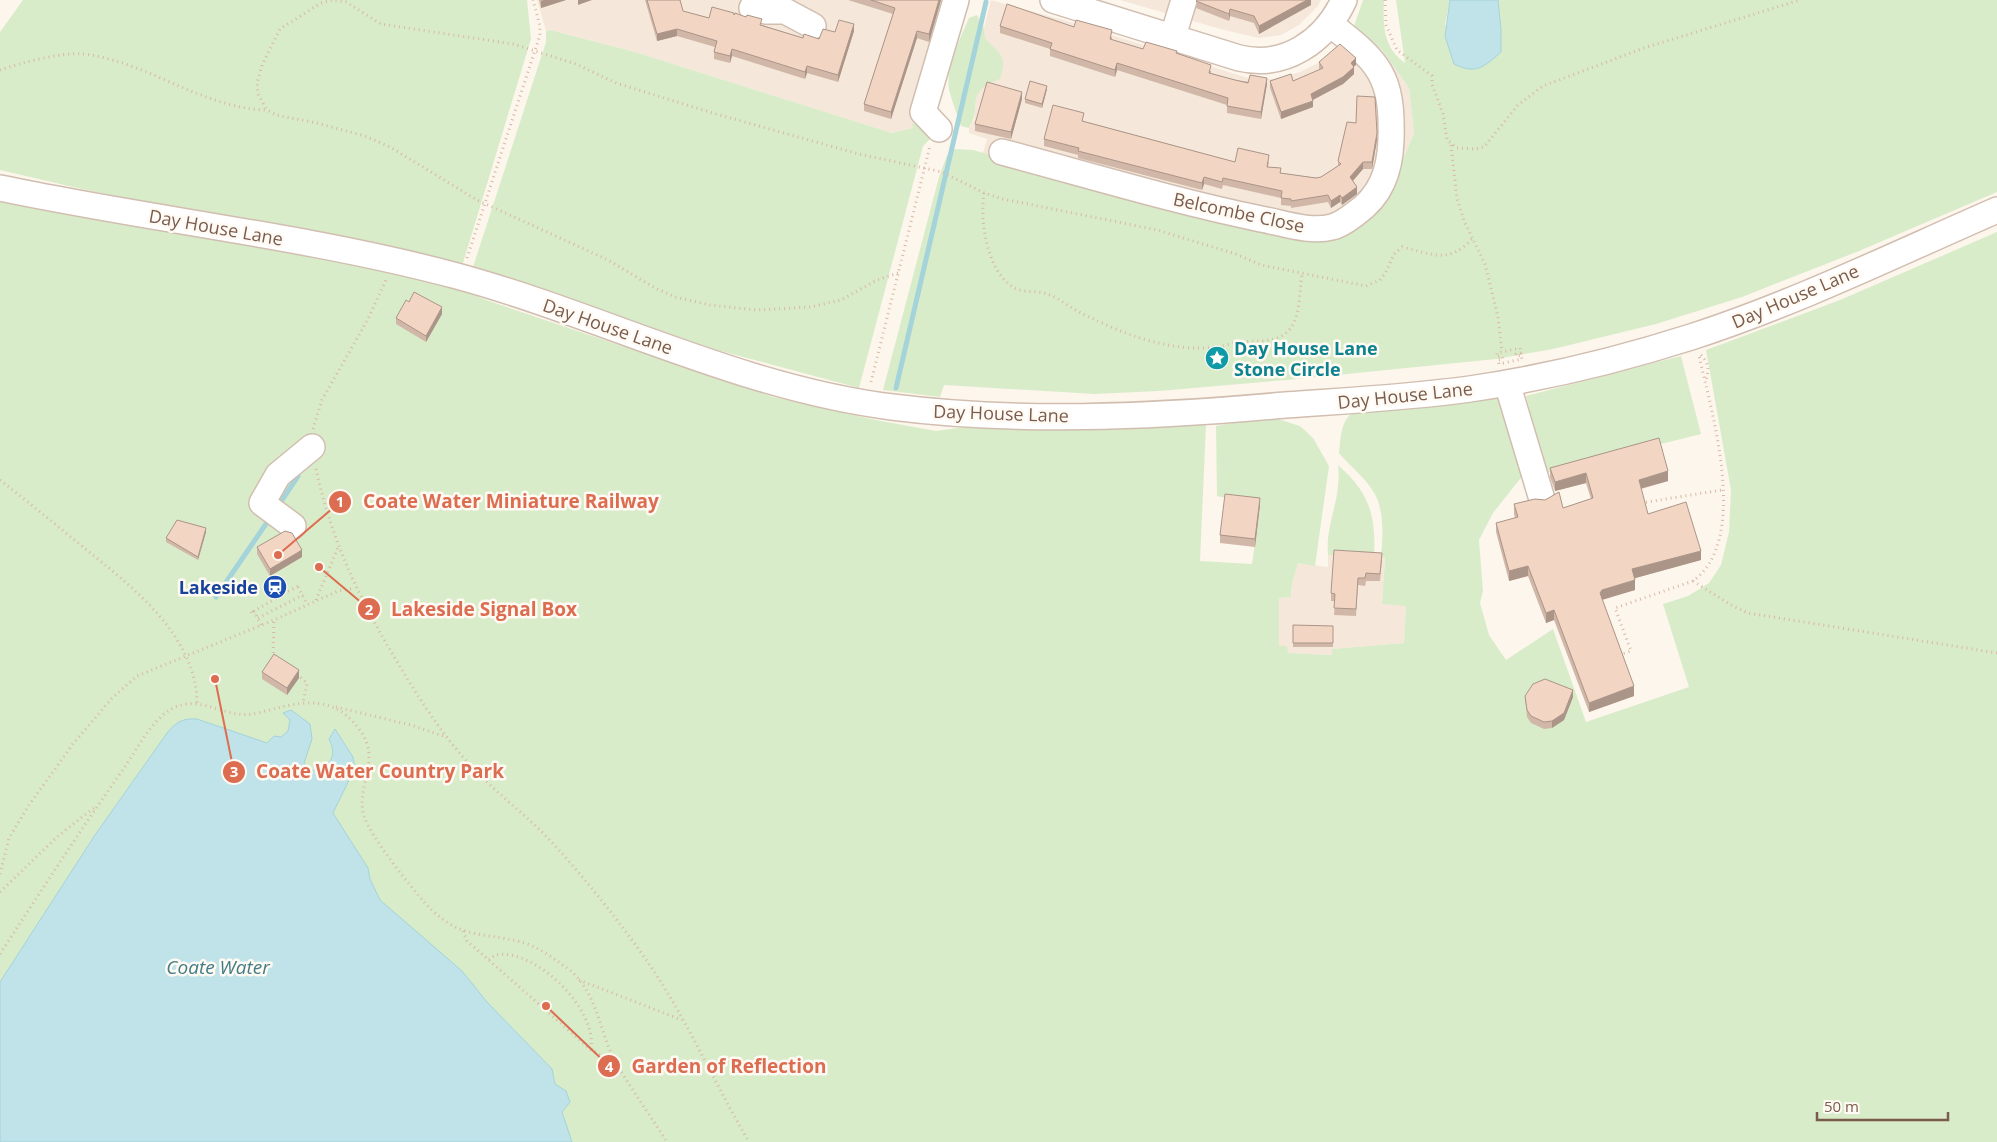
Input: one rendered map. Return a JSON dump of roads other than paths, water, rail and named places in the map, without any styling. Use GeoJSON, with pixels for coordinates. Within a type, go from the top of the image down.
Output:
{"type":"FeatureCollection","features":[{"type":"Feature","properties":{"kind":"street"},"geometry":{"type":"LineString","coordinates":[[927,124],[956,0]]}},
{"type":"Feature","properties":{"kind":"street"},"geometry":{"type":"LineString","coordinates":[[1053,0],[1239,58],[1264,60],[1282,57],[1302,49],[1330,24],[1344,0]]}},
{"type":"Feature","properties":{"kind":"street"},"geometry":{"type":"LineString","coordinates":[[1173,36],[1184,0]]}},
{"type":"Feature","properties":{"kind":"street"},"geometry":{"type":"LineString","coordinates":[[752,8],[766,12],[787,6],[813,26]]}},
{"type":"Feature","properties":{"kind":"street","name":"Belcombe Close"},"geometry":{"type":"LineString","coordinates":[[1015,148],[1231,213],[1304,227],[1331,227],[1344,222],[1373,200],[1383,181],[1391,147],[1391,102],[1387,87],[1374,61],[1330,24]]}},
{"type":"Feature","properties":{"kind":"street","name":"Day House Lane"},"geometry":{"type":"LineString","coordinates":[[0,188],[393,261],[461,277],[786,385],[866,402],[905,408],[1042,416],[1207,412],[1406,396],[1507,383],[1617,358],[1718,328],[1761,312],[1997,210]]}},
{"type":"Feature","properties":{"kind":"street"},"geometry":{"type":"LineString","coordinates":[[1507,383],[1541,496]]}},
{"type":"Feature","properties":{"kind":"street"},"geometry":{"type":"LineString","coordinates":[[281,516],[262,503],[278,475],[312,447]]}},
{"type":"Feature","properties":{"kind":"water"},"geometry":{"type":"Polygon","coordinates":[[[1450,0],[1498,0],[1501,52],[1490,62],[1479,68],[1468,69],[1454,64],[1445,36],[1450,0]]]}},
{"type":"Feature","properties":{"kind":"water","name":"Coate Water"},"geometry":{"type":"Polygon","coordinates":[[[291,710],[310,724],[312,739],[304,763],[311,771],[323,767],[330,760],[333,751],[329,739],[335,729],[353,757],[355,768],[333,813],[368,868],[370,879],[380,900],[462,971],[487,1002],[552,1069],[555,1084],[566,1091],[570,1102],[562,1112],[572,1142],[0,1142],[0,982],[95,835],[167,733],[177,723],[188,719],[197,719],[267,743],[274,736],[281,737],[288,731],[290,720],[283,713],[291,710]]]}},
{"type":"Feature","properties":{"kind":"waterway"},"geometry":{"type":"LineString","coordinates":[[896,388],[986,2]]}},
{"type":"Feature","properties":{"kind":"waterway"},"geometry":{"type":"LineString","coordinates":[[278,506],[298,476]]}},
{"type":"Feature","properties":{"kind":"waterway"},"geometry":{"type":"LineString","coordinates":[[216,597],[270,518]]}},
{"type":"Feature","properties":{"kind":"place","name":"Day House Lane Stone Circle"},"geometry":{"type":"Point","coordinates":[1217,358]}},
{"type":"Feature","properties":{"kind":"place","name":"Coate Water Miniature Railway"},"geometry":{"type":"Point","coordinates":[278,555]}},
{"type":"Feature","properties":{"kind":"place","name":"Lakeside Signal Box"},"geometry":{"type":"Point","coordinates":[319,567]}},
{"type":"Feature","properties":{"kind":"place","name":"Lakeside"},"geometry":{"type":"Point","coordinates":[275,587]}},
{"type":"Feature","properties":{"kind":"place","name":"Coate Water Country Park"},"geometry":{"type":"Point","coordinates":[215,679]}},
{"type":"Feature","properties":{"kind":"place","name":"Garden of Reflection"},"geometry":{"type":"Point","coordinates":[546,1006]}}]}
